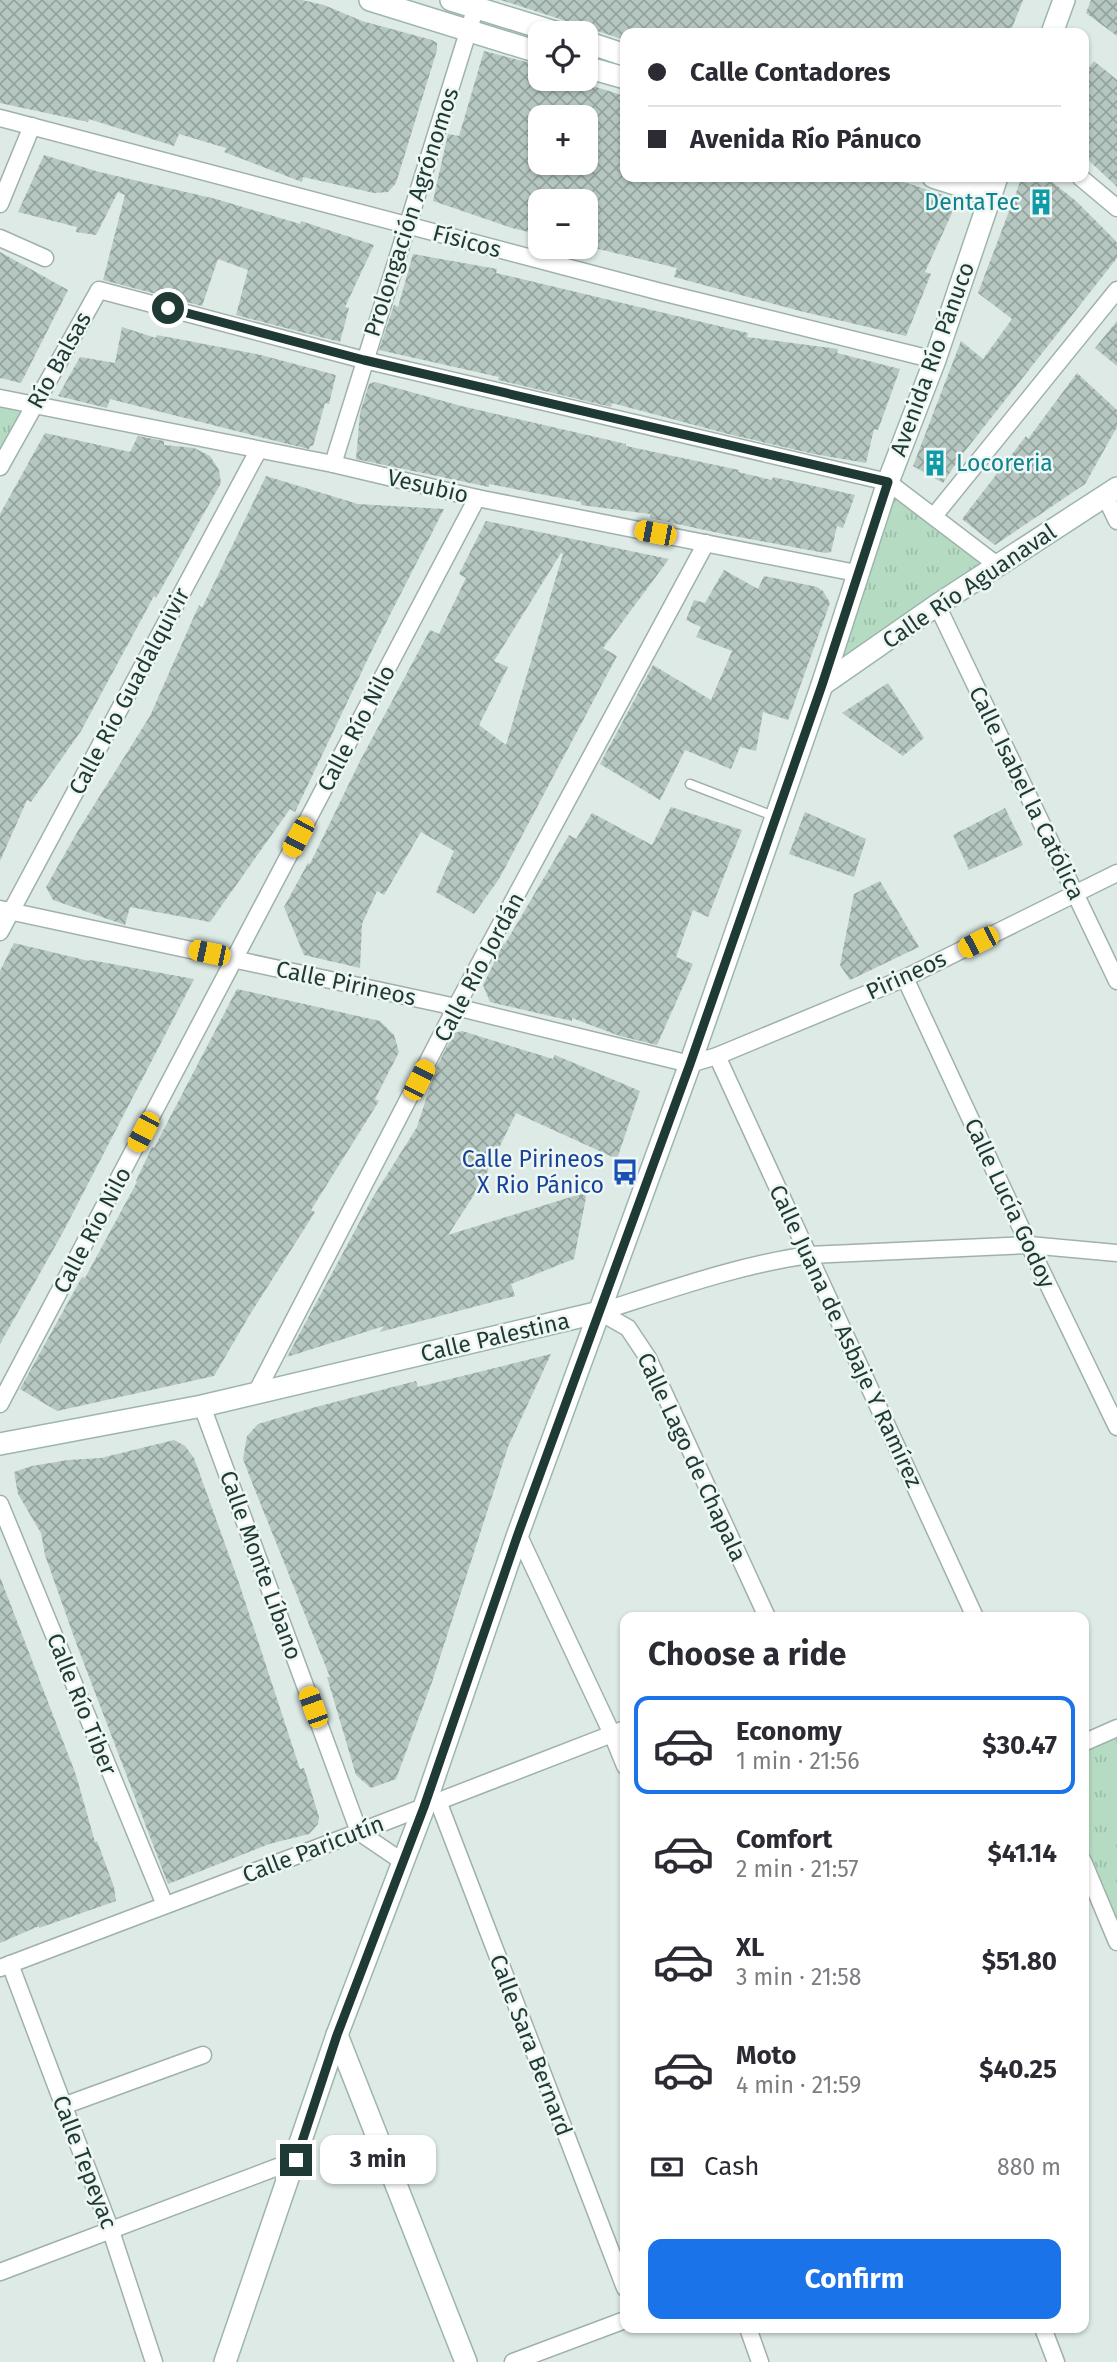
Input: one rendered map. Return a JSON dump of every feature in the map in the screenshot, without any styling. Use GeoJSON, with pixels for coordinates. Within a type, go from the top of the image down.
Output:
{"type":"FeatureCollection","features":[{"type":"Feature","properties":{"kind":"street"},"geometry":{"type":"LineString","coordinates":[[370,0],[528,49]]}},
{"type":"Feature","properties":{"kind":"street"},"geometry":{"type":"LineString","coordinates":[[451,0],[477,4],[528,22]]}},
{"type":"Feature","properties":{"kind":"street"},"geometry":{"type":"LineString","coordinates":[[1054,28],[1064,0]]}},
{"type":"Feature","properties":{"kind":"street","name":"Prolongación Agrónomos"},"geometry":{"type":"LineString","coordinates":[[333,464],[477,4]]}},
{"type":"Feature","properties":{"kind":"street"},"geometry":{"type":"LineString","coordinates":[[598,47],[620,53]]}},
{"type":"Feature","properties":{"kind":"street"},"geometry":{"type":"LineString","coordinates":[[598,70],[620,77]]}},
{"type":"Feature","properties":{"kind":"street","name":"Físicos"},"geometry":{"type":"LineString","coordinates":[[0,118],[934,360]]}},
{"type":"Feature","properties":{"kind":"street"},"geometry":{"type":"LineString","coordinates":[[0,202],[32,126]]}},
{"type":"Feature","properties":{"kind":"street"},"geometry":{"type":"LineString","coordinates":[[967,182],[994,186]]}},
{"type":"Feature","properties":{"kind":"street"},"geometry":{"type":"LineString","coordinates":[[1086,182],[1117,208]]}},
{"type":"Feature","properties":{"kind":"street","name":"Avenida Río Pánuco"},"geometry":{"type":"LineString","coordinates":[[225,2362],[337,2035],[403,1862],[431,1804],[518,1534],[690,1064],[822,685],[856,573],[994,186]]}},
{"type":"Feature","properties":{"kind":"street"},"geometry":{"type":"LineString","coordinates":[[0,238],[44,258]]}},
{"type":"Feature","properties":{"kind":"street","name":"Río Balsas"},"geometry":{"type":"LineString","coordinates":[[0,467],[99,290],[364,360]]}},
{"type":"Feature","properties":{"kind":"street"},"geometry":{"type":"LineString","coordinates":[[934,516],[1117,290]]}},
{"type":"Feature","properties":{"kind":"street"},"geometry":{"type":"LineString","coordinates":[[364,360],[888,482],[997,565]]}},
{"type":"Feature","properties":{"kind":"street","name":"Vesubio"},"geometry":{"type":"LineString","coordinates":[[0,398],[333,464],[477,498],[856,573]]}},
{"type":"Feature","properties":{"kind":"street","name":"Calle Río Guadalquivir"},"geometry":{"type":"LineString","coordinates":[[0,932],[6,910],[258,451]]}},
{"type":"Feature","properties":{"kind":"street"},"geometry":{"type":"LineString","coordinates":[[1111,492],[1117,521]]}},
{"type":"Feature","properties":{"kind":"street","name":"Calle Río Aguanaval"},"geometry":{"type":"LineString","coordinates":[[822,685],[937,605],[1111,492]]}},
{"type":"Feature","properties":{"kind":"street","name":"Calle Río Nilo"},"geometry":{"type":"LineString","coordinates":[[0,1404],[477,498]]}},
{"type":"Feature","properties":{"kind":"street","name":"Calle Río Jordán"},"geometry":{"type":"LineString","coordinates":[[256,1393],[456,1007],[706,543]]}},
{"type":"Feature","properties":{"kind":"street","name":"Calle Isabel la Católica"},"geometry":{"type":"LineString","coordinates":[[937,605],[1117,981]]}},
{"type":"Feature","properties":{"kind":"street","name":"Pirineos"},"geometry":{"type":"LineString","coordinates":[[690,1064],[716,1056],[905,978],[1117,873]]}},
{"type":"Feature","properties":{"kind":"street","name":"Calle Pirineos"},"geometry":{"type":"LineString","coordinates":[[6,910],[456,1007],[690,1064]]}},
{"type":"Feature","properties":{"kind":"street","name":"Calle Lucía Godoy"},"geometry":{"type":"LineString","coordinates":[[905,978],[1117,1427]]}},
{"type":"Feature","properties":{"kind":"street","name":"Calle Juana de Asbaje Y Ramírez"},"geometry":{"type":"LineString","coordinates":[[716,1056],[973,1612]]}},
{"type":"Feature","properties":{"kind":"street","name":"Calle Palestina"},"geometry":{"type":"LineString","coordinates":[[0,1444],[202,1406],[600,1312],[779,1259],[809,1255],[1029,1245],[1117,1254]]}},
{"type":"Feature","properties":{"kind":"street","name":"Calle Lago de Chapala"},"geometry":{"type":"LineString","coordinates":[[600,1312],[628,1328],[648,1358],[765,1612]]}},
{"type":"Feature","properties":{"kind":"street","name":"Calle Monte Líbano"},"geometry":{"type":"LineString","coordinates":[[202,1406],[359,1832]]}},
{"type":"Feature","properties":{"kind":"street","name":"Calle Río Tiber"},"geometry":{"type":"LineString","coordinates":[[0,1504],[165,1905]]}},
{"type":"Feature","properties":{"kind":"street"},"geometry":{"type":"LineString","coordinates":[[518,1534],[618,1731]]}},
{"type":"Feature","properties":{"kind":"street"},"geometry":{"type":"LineString","coordinates":[[1089,1740],[1117,1728]]}},
{"type":"Feature","properties":{"kind":"street","name":"Calle Paricutín"},"geometry":{"type":"LineString","coordinates":[[5,1966],[618,1731]]}},
{"type":"Feature","properties":{"kind":"street","name":"Calle Sara Bernard"},"geometry":{"type":"LineString","coordinates":[[431,1804],[620,2276]]}},
{"type":"Feature","properties":{"kind":"street"},"geometry":{"type":"LineString","coordinates":[[359,1832],[403,1862]]}},
{"type":"Feature","properties":{"kind":"street"},"geometry":{"type":"LineString","coordinates":[[1089,1875],[1117,1941]]}},
{"type":"Feature","properties":{"kind":"street","name":"Calle Tepeyac"},"geometry":{"type":"LineString","coordinates":[[5,1966],[111,2231],[154,2362]]}},
{"type":"Feature","properties":{"kind":"street"},"geometry":{"type":"LineString","coordinates":[[337,2035],[466,2362]]}},
{"type":"Feature","properties":{"kind":"street"},"geometry":{"type":"LineString","coordinates":[[63,2106],[203,2055]]}},
{"type":"Feature","properties":{"kind":"street"},"geometry":{"type":"LineString","coordinates":[[0,2272],[296,2160]]}},
{"type":"Feature","properties":{"kind":"street"},"geometry":{"type":"LineString","coordinates":[[513,2362],[620,2322]]}},
{"type":"Feature","properties":{"kind":"street"},"geometry":{"type":"LineString","coordinates":[[750,2333],[760,2362]]}},
{"type":"Feature","properties":{"kind":"street"},"geometry":{"type":"LineString","coordinates":[[1045,2333],[1056,2362]]}},
{"type":"Feature","properties":{"kind":"lane"},"geometry":{"type":"LineString","coordinates":[[690,784],[776,817]]}},
{"type":"Feature","properties":{"kind":"green space"},"geometry":{"type":"Polygon","coordinates":[[[0,399],[33,406],[0,468],[0,399]]]}},
{"type":"Feature","properties":{"kind":"green space"},"geometry":{"type":"Polygon","coordinates":[[[888,482],[997,565],[822,685],[888,482]]]}},
{"type":"Feature","properties":{"kind":"green space"},"geometry":{"type":"Polygon","coordinates":[[[1117,1726],[1117,1942],[1089,1875],[1089,1739],[1117,1726]]]}},
{"type":"Feature","properties":{"kind":"green space"},"geometry":{"type":"Polygon","coordinates":[[[1117,1757],[1117,1822],[1094,1766],[1117,1757]]]}},
{"type":"Feature","properties":{"kind":"building"},"geometry":{"type":"Polygon","coordinates":[[[0,0],[302,0],[324,5],[362,21],[432,40],[437,43],[437,50],[396,183],[388,192],[374,193],[303,177],[302,182],[224,152],[226,148],[179,134],[174,146],[89,119],[88,122],[0,103],[0,0]]]}},
{"type":"Feature","properties":{"kind":"building"},"geometry":{"type":"Polygon","coordinates":[[[501,0],[1023,0],[1012,28],[620,28],[620,38],[598,31],[598,21],[566,21],[501,0]]]}},
{"type":"Feature","properties":{"kind":"building"},"geometry":{"type":"Polygon","coordinates":[[[1091,0],[1117,0],[1117,36],[1086,13],[1091,0]]]}},
{"type":"Feature","properties":{"kind":"building"},"geometry":{"type":"Polygon","coordinates":[[[484,51],[528,63],[528,91],[598,91],[598,88],[620,94],[620,182],[904,182],[958,200],[925,272],[931,274],[906,336],[674,277],[677,268],[598,249],[598,189],[528,189],[528,232],[433,201],[448,134],[459,136],[484,51]]]}},
{"type":"Feature","properties":{"kind":"building"},"geometry":{"type":"Polygon","coordinates":[[[1094,61],[1117,80],[1117,187],[1089,161],[1089,68],[1094,61]]]}},
{"type":"Feature","properties":{"kind":"building"},"geometry":{"type":"Polygon","coordinates":[[[44,155],[99,172],[216,199],[300,224],[301,221],[374,245],[345,307],[349,308],[340,342],[236,315],[248,270],[218,259],[202,306],[103,280],[125,195],[118,192],[96,235],[76,232],[77,227],[18,212],[44,155]]]}},
{"type":"Feature","properties":{"kind":"building"},"geometry":{"type":"Polygon","coordinates":[[[1020,182],[1052,182],[1076,201],[1117,243],[1117,258],[961,456],[943,483],[913,466],[961,341],[983,359],[1012,319],[978,293],[1020,182]]]}},
{"type":"Feature","properties":{"kind":"building"},"geometry":{"type":"Polygon","coordinates":[[[0,252],[68,290],[21,383],[0,378],[0,252]]]}},
{"type":"Feature","properties":{"kind":"building"},"geometry":{"type":"Polygon","coordinates":[[[413,254],[497,269],[496,273],[748,333],[747,337],[838,349],[837,353],[900,369],[878,430],[874,429],[866,463],[728,434],[612,403],[611,407],[498,380],[499,377],[379,350],[394,305],[398,307],[413,254]]]}},
{"type":"Feature","properties":{"kind":"building"},"geometry":{"type":"Polygon","coordinates":[[[1117,321],[1117,366],[1095,348],[1117,321]]]}},
{"type":"Feature","properties":{"kind":"building"},"geometry":{"type":"Polygon","coordinates":[[[122,327],[156,338],[157,335],[261,355],[336,375],[329,404],[325,403],[313,446],[309,449],[110,399],[107,408],[58,396],[80,357],[115,363],[122,327]]]}},
{"type":"Feature","properties":{"kind":"building"},"geometry":{"type":"Polygon","coordinates":[[[1077,373],[1117,410],[1117,427],[1085,484],[995,545],[962,519],[1026,436],[1028,439],[1077,373]]]}},
{"type":"Feature","properties":{"kind":"building"},"geometry":{"type":"Polygon","coordinates":[[[375,382],[626,446],[739,470],[738,472],[772,480],[773,477],[855,495],[843,528],[837,526],[831,552],[825,553],[650,518],[650,514],[581,505],[581,502],[489,484],[489,487],[356,459],[360,413],[369,384],[375,382]]]}},
{"type":"Feature","properties":{"kind":"building"},"geometry":{"type":"Polygon","coordinates":[[[45,433],[130,452],[138,436],[164,441],[164,445],[194,448],[210,456],[219,470],[221,483],[156,598],[154,596],[81,731],[31,802],[27,800],[0,861],[0,514],[45,433]]]}},
{"type":"Feature","properties":{"kind":"building"},"geometry":{"type":"Polygon","coordinates":[[[266,476],[358,504],[444,509],[372,650],[295,812],[290,809],[210,922],[130,907],[125,925],[53,900],[46,887],[150,716],[199,605],[202,608],[266,476]]]}},
{"type":"Feature","properties":{"kind":"building"},"geometry":{"type":"Polygon","coordinates":[[[486,521],[669,559],[603,648],[617,656],[499,879],[474,914],[436,892],[454,851],[421,832],[384,895],[377,891],[362,924],[360,968],[304,955],[284,907],[308,863],[310,864],[360,761],[430,630],[439,634],[466,578],[459,574],[486,521]],[[561,553],[494,661],[508,667],[479,725],[506,745],[563,554],[561,553]]]}},
{"type":"Feature","properties":{"kind":"building"},"geometry":{"type":"Polygon","coordinates":[[[724,570],[758,589],[764,576],[817,587],[823,591],[830,603],[788,720],[763,712],[756,751],[740,747],[731,769],[685,750],[660,800],[600,764],[653,665],[711,700],[732,651],[696,637],[701,627],[686,620],[694,600],[705,603],[724,570]]]}},
{"type":"Feature","properties":{"kind":"building"},"geometry":{"type":"Polygon","coordinates":[[[888,683],[924,738],[903,756],[842,713],[888,683]]]}},
{"type":"Feature","properties":{"kind":"building"},"geometry":{"type":"Polygon","coordinates":[[[671,807],[742,830],[708,917],[693,910],[676,957],[693,964],[657,1045],[620,1036],[572,1018],[572,1021],[490,1002],[483,985],[504,943],[569,835],[576,839],[592,813],[652,845],[671,807]]]}},
{"type":"Feature","properties":{"kind":"building"},"geometry":{"type":"Polygon","coordinates":[[[1005,808],[1023,845],[969,870],[953,835],[1005,808]]]}},
{"type":"Feature","properties":{"kind":"building"},"geometry":{"type":"Polygon","coordinates":[[[805,812],[866,839],[854,877],[789,854],[805,812]]]}},
{"type":"Feature","properties":{"kind":"building"},"geometry":{"type":"Polygon","coordinates":[[[880,881],[919,947],[850,980],[840,965],[854,894],[880,881]]]}},
{"type":"Feature","properties":{"kind":"building"},"geometry":{"type":"Polygon","coordinates":[[[14,943],[89,961],[194,979],[62,1234],[0,1344],[0,971],[14,943]]]}},
{"type":"Feature","properties":{"kind":"building"},"geometry":{"type":"Polygon","coordinates":[[[237,989],[380,1021],[394,1035],[399,1052],[375,1099],[379,1101],[311,1210],[315,1212],[214,1376],[57,1411],[20,1389],[82,1277],[85,1278],[237,989]]]}},
{"type":"Feature","properties":{"kind":"building"},"geometry":{"type":"Polygon","coordinates":[[[462,1031],[553,1059],[555,1055],[640,1091],[617,1159],[516,1113],[483,1181],[448,1235],[587,1192],[574,1259],[511,1284],[515,1296],[380,1332],[384,1326],[287,1357],[373,1197],[417,1127],[436,1068],[454,1033],[462,1031]]]}},
{"type":"Feature","properties":{"kind":"building"},"geometry":{"type":"Polygon","coordinates":[[[551,1354],[508,1447],[432,1682],[396,1779],[371,1788],[356,1775],[327,1677],[330,1677],[243,1459],[247,1436],[258,1424],[312,1408],[416,1381],[418,1387],[551,1354]]]}},
{"type":"Feature","properties":{"kind":"building"},"geometry":{"type":"Polygon","coordinates":[[[174,1440],[185,1446],[194,1458],[238,1580],[300,1769],[304,1768],[319,1817],[318,1824],[309,1834],[269,1844],[168,1884],[75,1640],[45,1555],[41,1533],[18,1494],[14,1472],[68,1460],[101,1458],[174,1440]]]}},
{"type":"Feature","properties":{"kind":"building"},"geometry":{"type":"Polygon","coordinates":[[[0,1577],[76,1775],[95,1842],[97,1841],[114,1887],[116,1901],[39,1926],[0,1943],[0,1577]]]}},
{"type":"Feature","properties":{"kind":"place","name":"DentaTec"},"geometry":{"type":"Point","coordinates":[1041,202]}},
{"type":"Feature","properties":{"kind":"place","name":"Locoreria"},"geometry":{"type":"Point","coordinates":[935,463]}},
{"type":"Feature","properties":{"kind":"place","name":"Calle Pirineos X Rio Pánico"},"geometry":{"type":"Point","coordinates":[625,1172]}},
{"type":"Feature","properties":{"kind":"route"},"geometry":{"type":"LineString","coordinates":[[168,308],[364,360],[888,482],[856,573],[822,685],[690,1064],[518,1534],[424,1807],[337,2035],[296,2160]]}}]}
